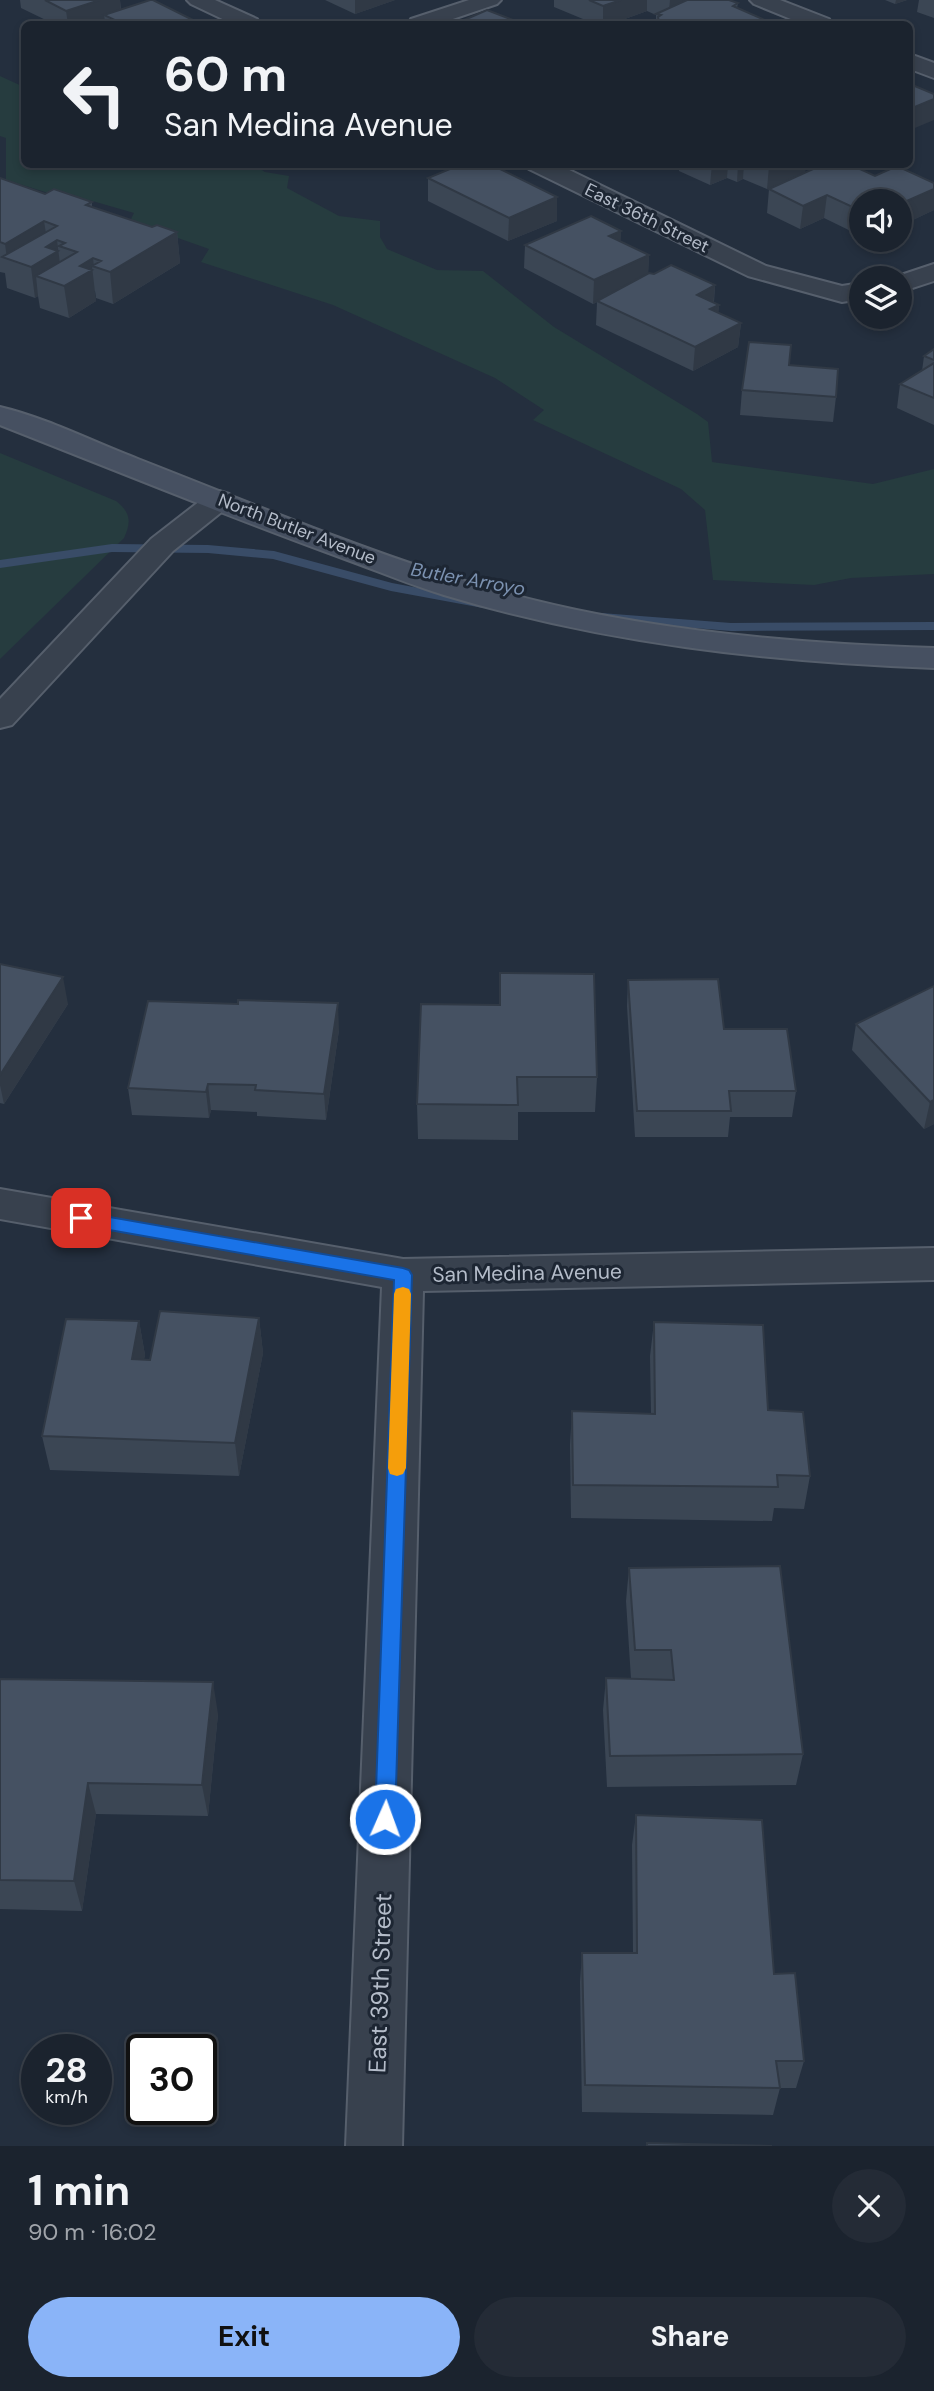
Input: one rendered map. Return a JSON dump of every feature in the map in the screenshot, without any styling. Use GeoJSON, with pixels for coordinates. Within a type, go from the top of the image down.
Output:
{"type":"FeatureCollection","features":[{"type":"Feature","properties":{"kind":"main road","name":"North Butler Avenue"},"geometry":{"type":"LineString","coordinates":[[0,415],[309,536],[454,589],[522,606],[652,632],[848,656],[934,658]]}},
{"type":"Feature","properties":{"kind":"street"},"geometry":{"type":"LineString","coordinates":[[198,0],[243,21]]}},
{"type":"Feature","properties":{"kind":"street"},"geometry":{"type":"LineString","coordinates":[[428,21],[491,0]]}},
{"type":"Feature","properties":{"kind":"street"},"geometry":{"type":"LineString","coordinates":[[761,0],[814,21]]}},
{"type":"Feature","properties":{"kind":"street"},"geometry":{"type":"LineString","coordinates":[[913,62],[934,71]]}},
{"type":"Feature","properties":{"kind":"street","name":"East 36th Street"},"geometry":{"type":"LineString","coordinates":[[545,168],[757,271],[842,295],[849,294]]}},
{"type":"Feature","properties":{"kind":"street"},"geometry":{"type":"LineString","coordinates":[[912,280],[934,272]]}},
{"type":"Feature","properties":{"kind":"street"},"geometry":{"type":"LineString","coordinates":[[0,718],[162,545],[219,500]]}},
{"type":"Feature","properties":{"kind":"street","name":"San Medina Avenue"},"geometry":{"type":"LineString","coordinates":[[0,1204],[403,1275],[934,1264]]}},
{"type":"Feature","properties":{"kind":"street","name":"East 39th Street"},"geometry":{"type":"LineString","coordinates":[[374,2146],[403,1275]]}},
{"type":"Feature","properties":{"kind":"green space"},"geometry":{"type":"Polygon","coordinates":[[[0,76],[21,86],[21,168],[258,168],[265,172],[289,176],[287,188],[339,216],[380,221],[380,237],[387,249],[437,270],[483,271],[554,327],[697,414],[708,422],[712,462],[873,484],[934,469],[934,574],[851,578],[814,585],[713,580],[705,510],[681,489],[533,420],[544,410],[495,378],[333,305],[201,262],[209,249],[130,221],[134,213],[89,200],[81,203],[6,180],[6,138],[0,136],[0,76]]]}},
{"type":"Feature","properties":{"kind":"green space"},"geometry":{"type":"Polygon","coordinates":[[[0,453],[116,501],[127,513],[129,522],[124,538],[0,659],[0,453]]]}},
{"type":"Feature","properties":{"kind":"building"},"geometry":{"type":"Polygon","coordinates":[[[45,0],[100,0],[66,11],[45,0]]]}},
{"type":"Feature","properties":{"kind":"building"},"geometry":{"type":"Polygon","coordinates":[[[153,0],[195,21],[117,21],[104,15],[153,0]]]}},
{"type":"Feature","properties":{"kind":"building"},"geometry":{"type":"Polygon","coordinates":[[[589,0],[621,0],[603,6],[589,0]]]}},
{"type":"Feature","properties":{"kind":"building"},"geometry":{"type":"Polygon","coordinates":[[[687,0],[729,0],[738,3],[733,6],[767,21],[659,21],[658,17],[661,15],[656,14],[687,0]]]}},
{"type":"Feature","properties":{"kind":"building"},"geometry":{"type":"Polygon","coordinates":[[[487,10],[515,21],[462,21],[487,10]]]}},
{"type":"Feature","properties":{"kind":"building"},"geometry":{"type":"Polygon","coordinates":[[[913,85],[934,94],[934,99],[913,108],[913,85]]]}},
{"type":"Feature","properties":{"kind":"building"},"geometry":{"type":"Polygon","coordinates":[[[452,168],[498,168],[557,197],[509,218],[428,178],[452,168]]]}},
{"type":"Feature","properties":{"kind":"building"},"geometry":{"type":"Polygon","coordinates":[[[815,168],[858,168],[875,176],[893,168],[901,168],[934,183],[934,189],[912,199],[912,189],[849,189],[849,205],[827,195],[803,206],[769,189],[815,168]]]}},
{"type":"Feature","properties":{"kind":"building"},"geometry":{"type":"Polygon","coordinates":[[[0,178],[45,194],[54,189],[92,202],[86,205],[152,227],[157,225],[177,232],[110,272],[92,266],[101,261],[93,258],[80,266],[92,270],[64,286],[36,276],[77,252],[59,246],[65,243],[57,240],[46,247],[58,251],[31,267],[2,257],[57,226],[44,221],[5,244],[0,242],[0,178]]]}},
{"type":"Feature","properties":{"kind":"building"},"geometry":{"type":"Polygon","coordinates":[[[591,216],[621,231],[609,236],[649,255],[594,280],[525,245],[591,216]]]}},
{"type":"Feature","properties":{"kind":"building"},"geometry":{"type":"Polygon","coordinates":[[[671,265],[715,285],[697,295],[719,305],[710,309],[741,323],[695,347],[597,301],[649,273],[654,274],[671,265]]]}},
{"type":"Feature","properties":{"kind":"building"},"geometry":{"type":"Polygon","coordinates":[[[749,342],[791,345],[789,365],[838,369],[836,397],[742,390],[749,342]]]}},
{"type":"Feature","properties":{"kind":"building"},"geometry":{"type":"Polygon","coordinates":[[[934,349],[934,360],[924,356],[934,349]]]}},
{"type":"Feature","properties":{"kind":"building"},"geometry":{"type":"Polygon","coordinates":[[[934,363],[934,398],[900,384],[934,363]]]}},
{"type":"Feature","properties":{"kind":"building"},"geometry":{"type":"Polygon","coordinates":[[[0,964],[63,977],[0,1075],[0,964]]]}},
{"type":"Feature","properties":{"kind":"building"},"geometry":{"type":"Polygon","coordinates":[[[500,973],[594,974],[597,1077],[517,1077],[518,1105],[417,1104],[421,1004],[500,1005],[500,973]]]}},
{"type":"Feature","properties":{"kind":"building"},"geometry":{"type":"Polygon","coordinates":[[[718,979],[724,1029],[787,1029],[796,1091],[729,1091],[731,1111],[637,1111],[628,980],[718,979]]]}},
{"type":"Feature","properties":{"kind":"building"},"geometry":{"type":"Polygon","coordinates":[[[934,986],[934,1100],[930,1102],[856,1024],[934,986]]]}},
{"type":"Feature","properties":{"kind":"building"},"geometry":{"type":"Polygon","coordinates":[[[238,1000],[338,1003],[324,1094],[255,1090],[256,1085],[208,1084],[206,1092],[128,1088],[148,1001],[238,1004],[238,1000]]]}},
{"type":"Feature","properties":{"kind":"building"},"geometry":{"type":"Polygon","coordinates":[[[160,1311],[259,1318],[235,1443],[42,1436],[66,1319],[139,1321],[132,1359],[150,1360],[160,1311]]]}},
{"type":"Feature","properties":{"kind":"building"},"geometry":{"type":"Polygon","coordinates":[[[654,1322],[763,1325],[768,1410],[803,1412],[810,1476],[777,1475],[778,1487],[573,1485],[572,1411],[655,1414],[654,1322]]]}},
{"type":"Feature","properties":{"kind":"building"},"geometry":{"type":"Polygon","coordinates":[[[780,1566],[803,1754],[610,1756],[606,1678],[674,1680],[671,1650],[635,1650],[629,1568],[780,1566]]]}},
{"type":"Feature","properties":{"kind":"building"},"geometry":{"type":"Polygon","coordinates":[[[0,1679],[213,1682],[202,1785],[88,1783],[74,1881],[0,1880],[0,1679]]]}},
{"type":"Feature","properties":{"kind":"building"},"geometry":{"type":"Polygon","coordinates":[[[636,1815],[762,1820],[774,1974],[795,1973],[804,2061],[776,2061],[780,2088],[585,2085],[582,1953],[637,1953],[636,1815]]]}},
{"type":"Feature","properties":{"kind":"building"},"geometry":{"type":"Polygon","coordinates":[[[647,2143],[772,2146],[647,2146],[647,2143]]]}},
{"type":"Feature","properties":{"kind":"waterway","name":"Butler Arroyo"},"geometry":{"type":"LineString","coordinates":[[0,564],[112,548],[208,549],[274,555],[391,587],[483,604]]}},
{"type":"Feature","properties":{"kind":"waterway","name":"Butler Arroyo"},"geometry":{"type":"LineString","coordinates":[[601,617],[731,627],[934,626]]}},
{"type":"Feature","properties":{"kind":"slow traffic"},"geometry":{"type":"LineString","coordinates":[[397,1468],[403,1294]]}},
{"type":"Feature","properties":{"kind":"route"},"geometry":{"type":"LineString","coordinates":[[81,1218],[403,1275],[385,1819]]}}]}
